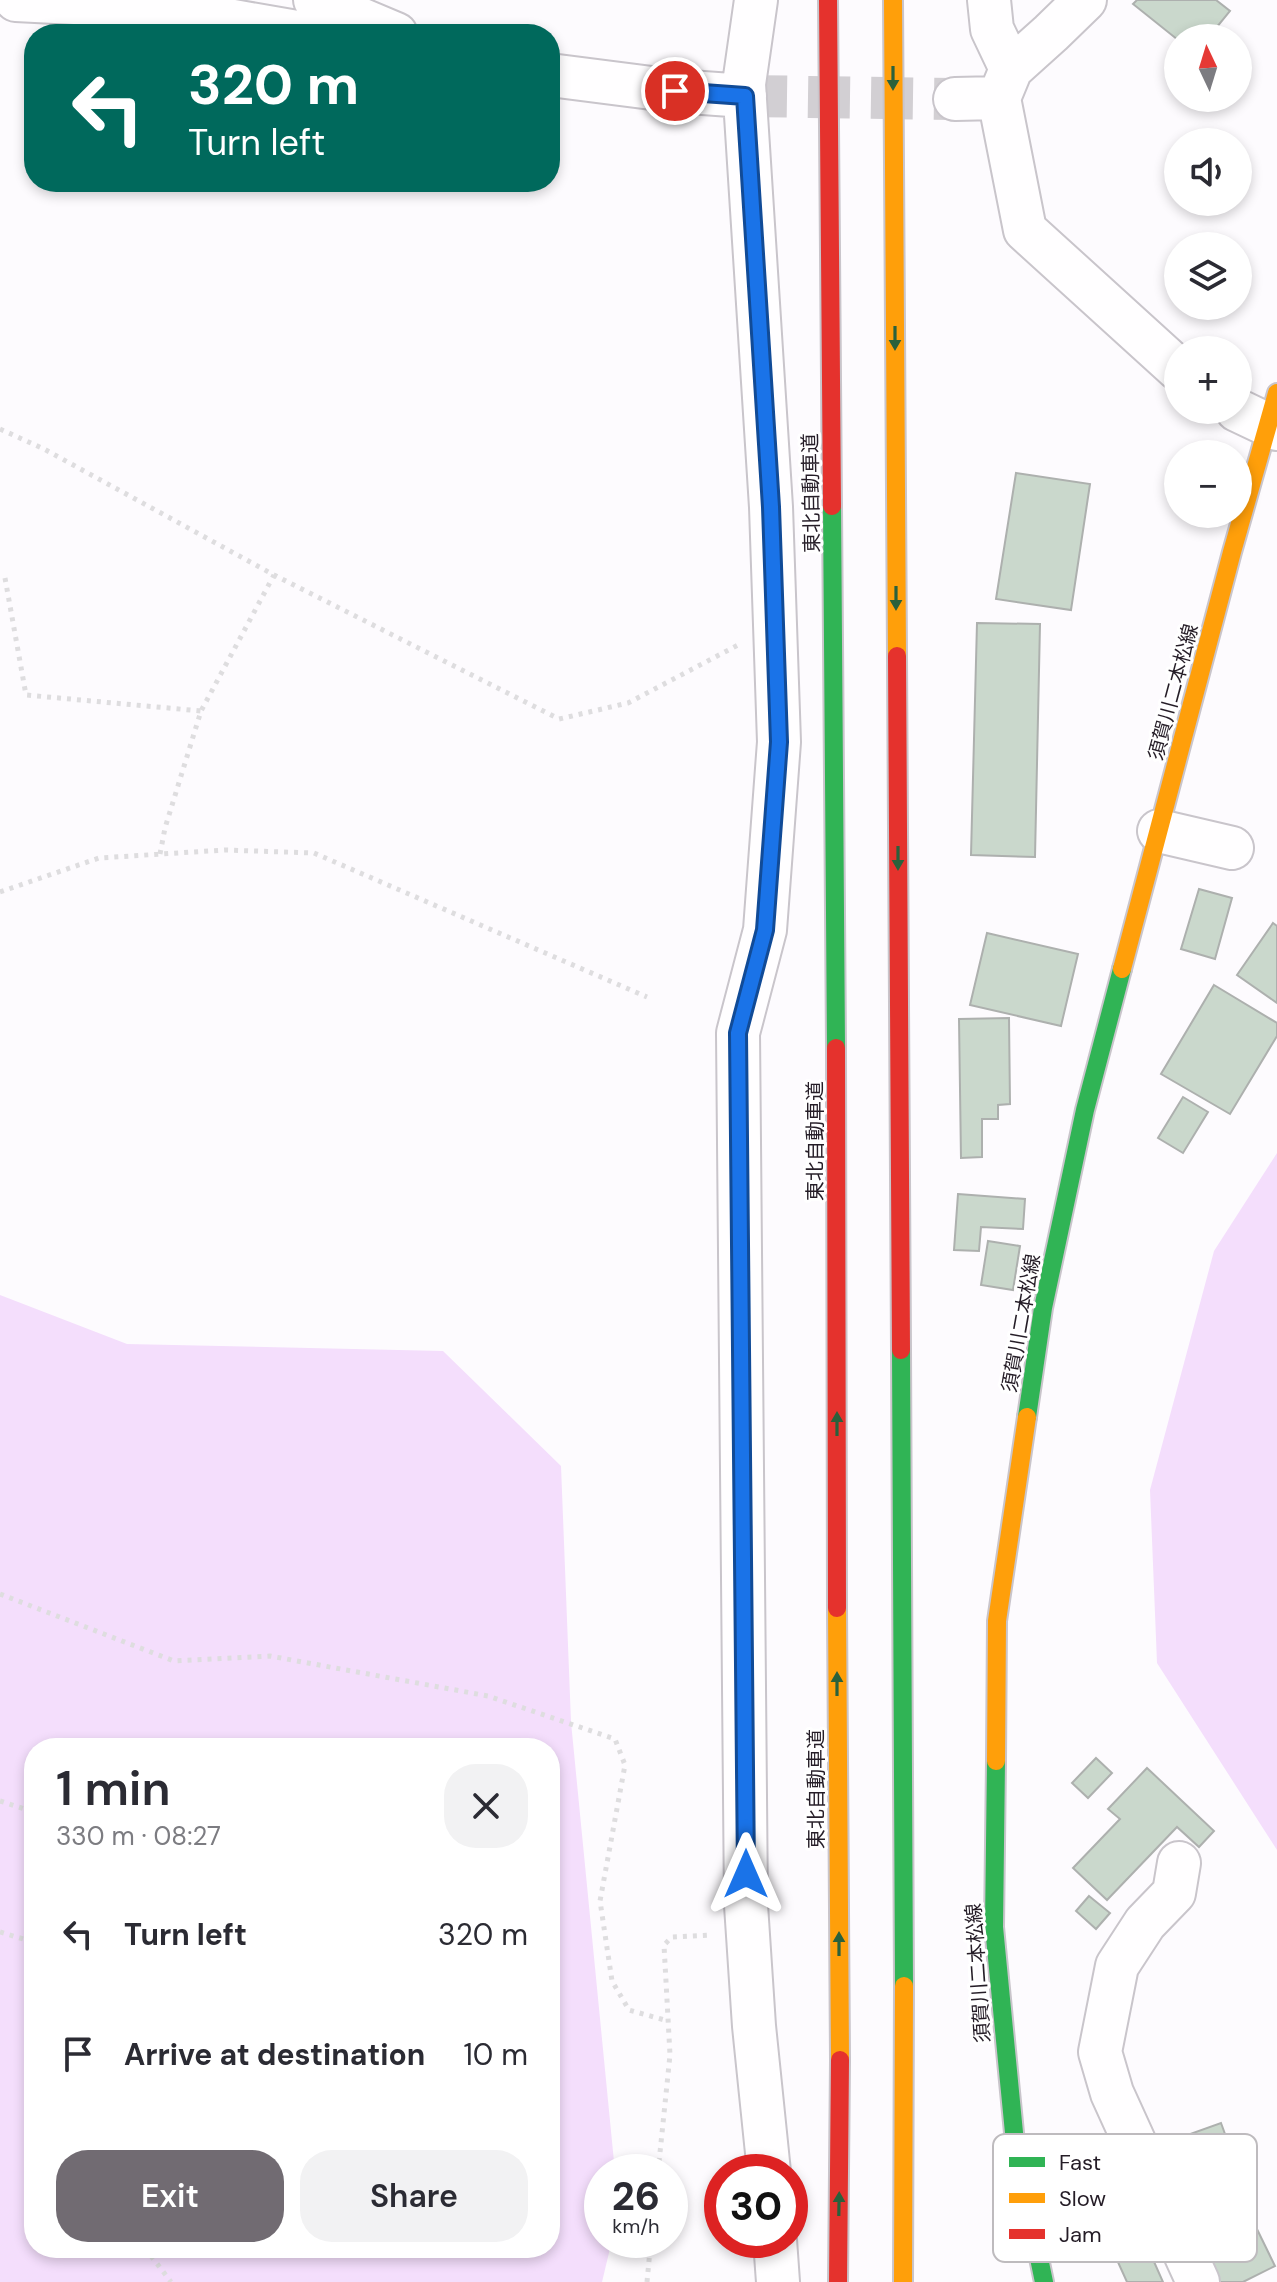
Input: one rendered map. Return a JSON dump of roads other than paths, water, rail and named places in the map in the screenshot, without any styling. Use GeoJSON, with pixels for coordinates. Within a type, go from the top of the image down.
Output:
{"type":"FeatureCollection","features":[{"type":"Feature","properties":{"kind":"main road","name":"東北自動車道"},"geometry":{"type":"LineString","coordinates":[[828,0],[837,1100],[838,2282]]}},
{"type":"Feature","properties":{"kind":"main road"},"geometry":{"type":"LineString","coordinates":[[893,0],[905,2141],[903,2282]]}},
{"type":"Feature","properties":{"kind":"main road","name":"須賀川二本松線"},"geometry":{"type":"LineString","coordinates":[[1014,2134],[994,1927],[997,1621],[1043,1308],[1085,1110],[1232,552],[1265,414]]}},
{"type":"Feature","properties":{"kind":"main road","name":"須賀川二本松線"},"geometry":{"type":"LineString","coordinates":[[1040,2262],[1044,2282]]}},
{"type":"Feature","properties":{"kind":"street"},"geometry":{"type":"LineString","coordinates":[[16,0],[153,7],[251,24]]}},
{"type":"Feature","properties":{"kind":"street"},"geometry":{"type":"LineString","coordinates":[[315,0],[372,24]]}},
{"type":"Feature","properties":{"kind":"street"},"geometry":{"type":"LineString","coordinates":[[756,0],[744,84],[771,507],[779,742],[765,930],[738,1033],[746,1873],[754,2026],[767,2154]]}},
{"type":"Feature","properties":{"kind":"street"},"geometry":{"type":"LineString","coordinates":[[989,0],[992,29],[1005,83],[1025,230],[1164,356]]}},
{"type":"Feature","properties":{"kind":"street"},"geometry":{"type":"LineString","coordinates":[[955,99],[1005,83],[1085,0]]}},
{"type":"Feature","properties":{"kind":"street"},"geometry":{"type":"LineString","coordinates":[[560,76],[675,91],[745,96]]}},
{"type":"Feature","properties":{"kind":"street"},"geometry":{"type":"LineString","coordinates":[[1159,831],[1232,848]]}},
{"type":"Feature","properties":{"kind":"street"},"geometry":{"type":"LineString","coordinates":[[1131,2134],[1112,2093],[1100,2052],[1117,1966],[1145,1923],[1174,1893],[1179,1863]]}},
{"type":"Feature","properties":{"kind":"street"},"geometry":{"type":"LineString","coordinates":[[776,2258],[778,2282]]}},
{"type":"Feature","properties":{"kind":"street"},"geometry":{"type":"LineString","coordinates":[[1189,2262],[1198,2282]]}},
{"type":"Feature","properties":{"kind":"tunnel"},"geometry":{"type":"LineString","coordinates":[[745,96],[955,99]]}}]}
